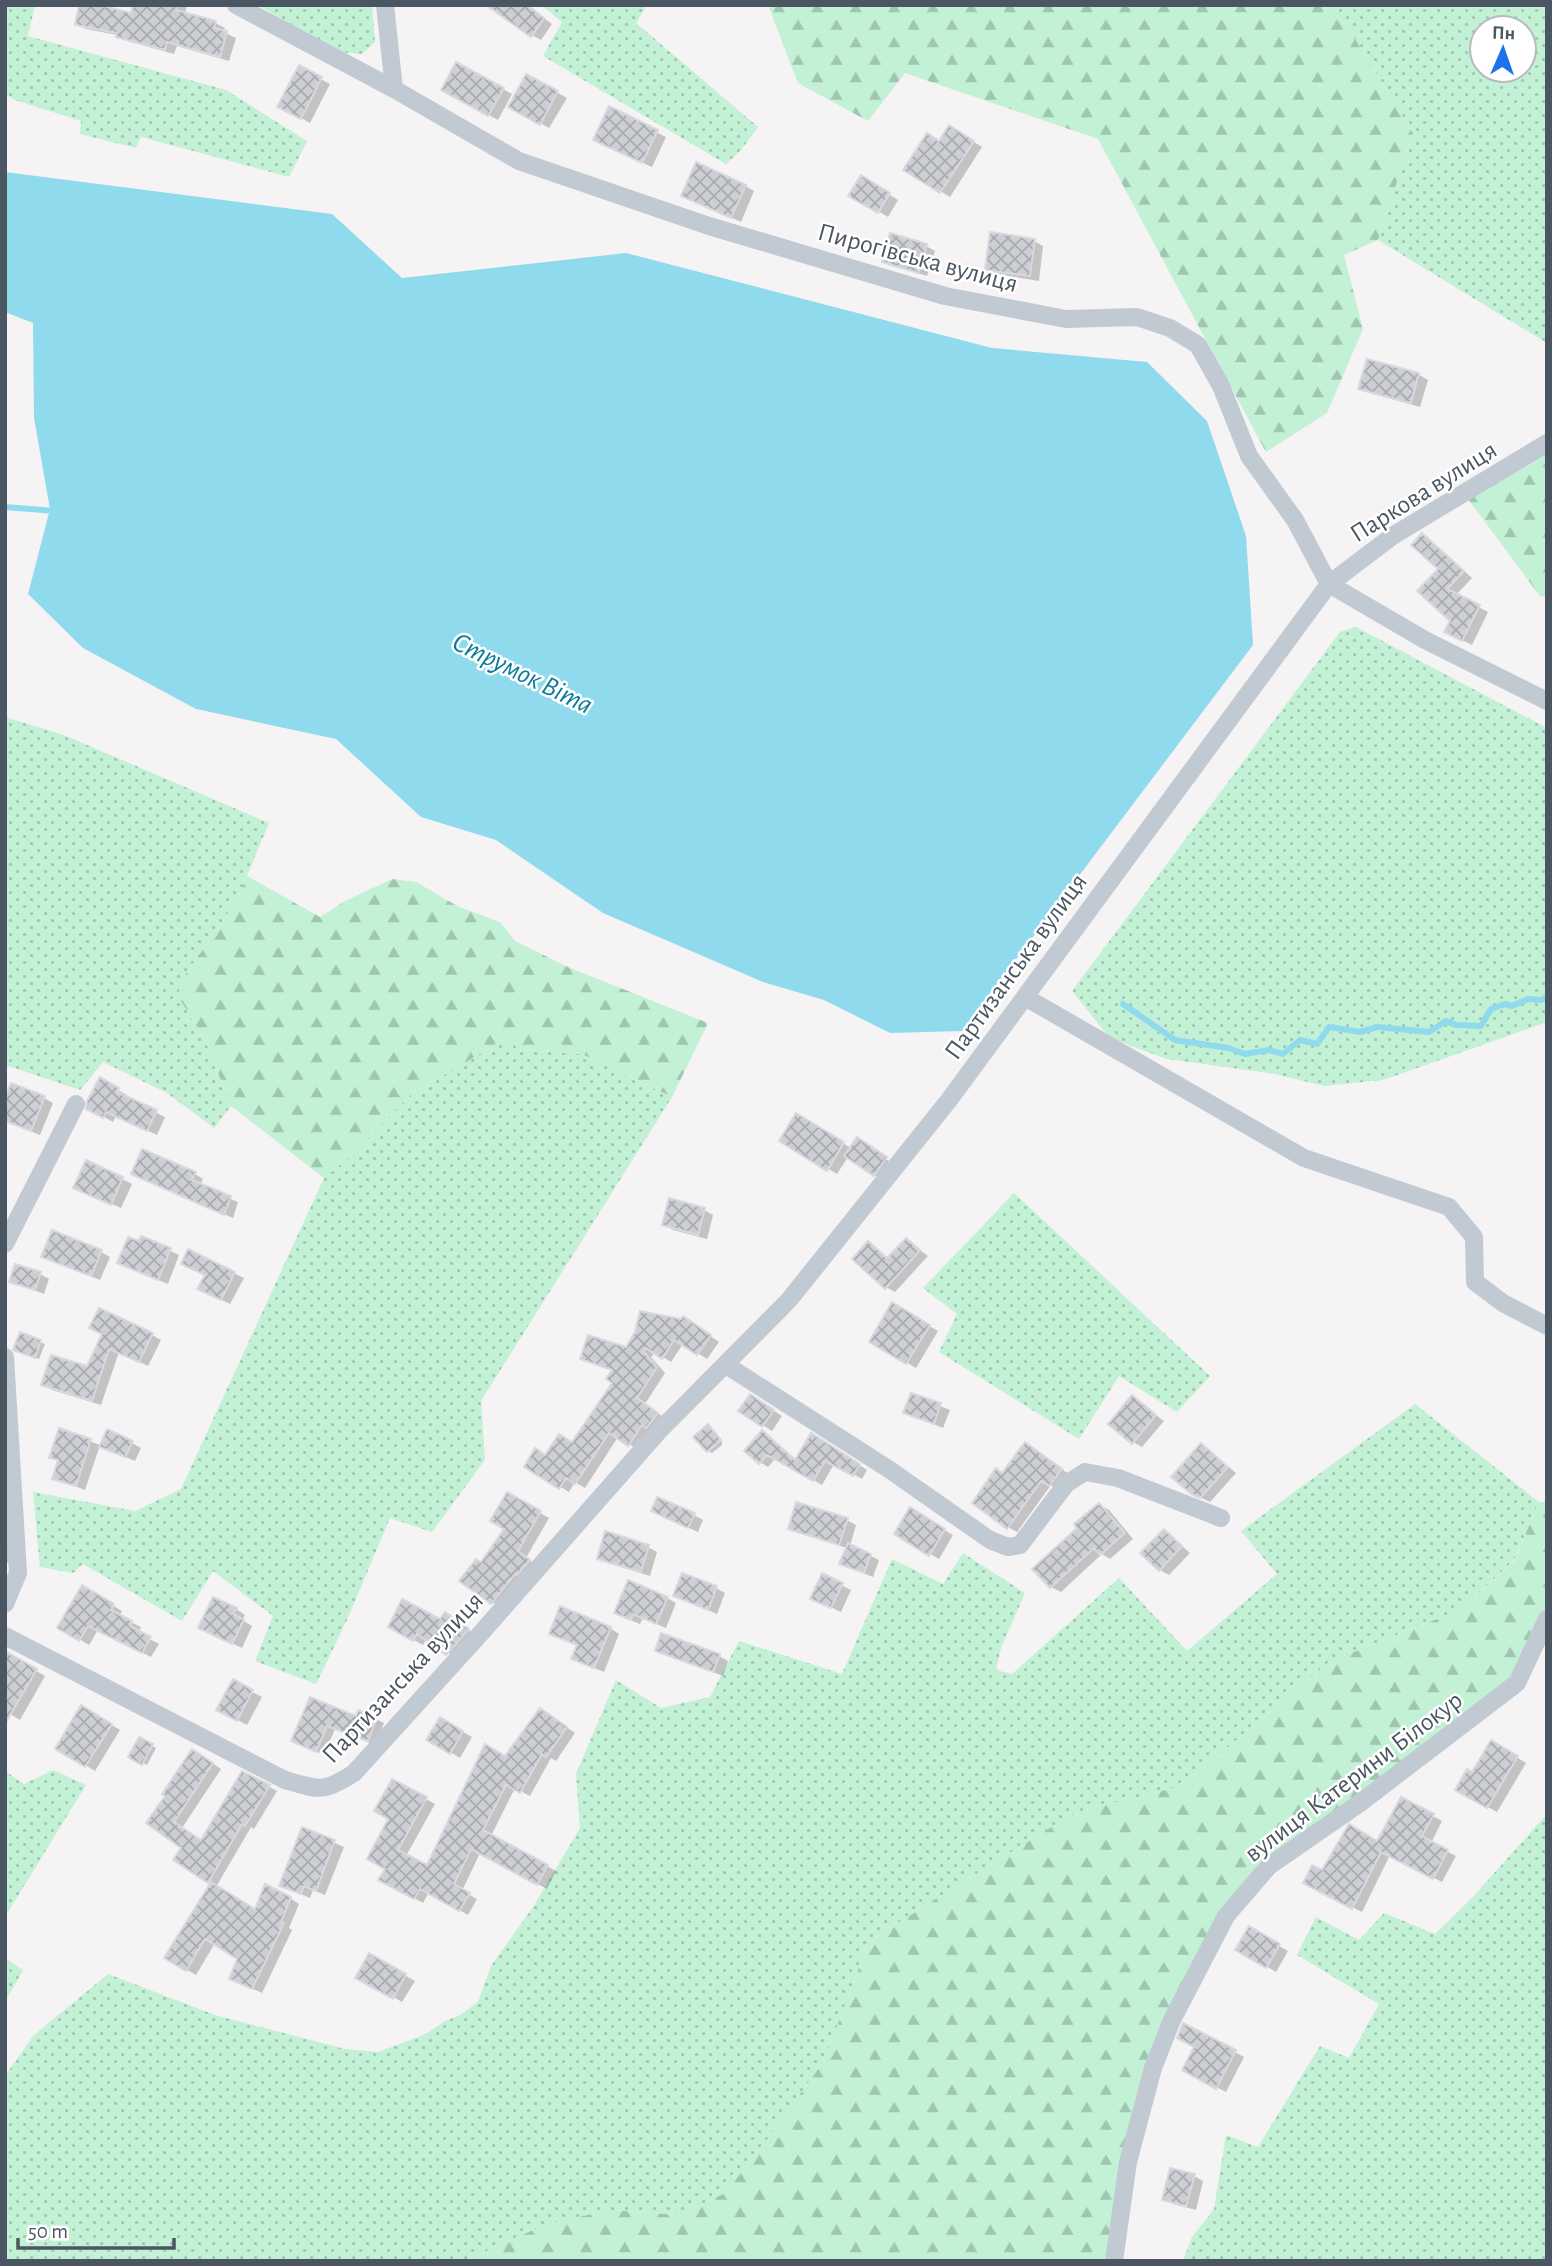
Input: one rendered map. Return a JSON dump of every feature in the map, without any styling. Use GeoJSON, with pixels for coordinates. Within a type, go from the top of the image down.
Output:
{"type":"FeatureCollection","features":[{"type":"Feature","properties":{"kind":"street","name":"Пирогівська вулиця"},"geometry":{"type":"LineString","coordinates":[[236,5],[394,89],[519,161],[709,226],[945,296],[1066,319],[1137,317],[1170,328],[1198,345],[1221,386],[1249,456],[1295,520],[1329,584]]}},
{"type":"Feature","properties":{"kind":"street"},"geometry":{"type":"LineString","coordinates":[[385,5],[394,89]]}},
{"type":"Feature","properties":{"kind":"street","name":"Паркова вулиця"},"geometry":{"type":"LineString","coordinates":[[1329,584],[1394,535],[1547,443]]}},
{"type":"Feature","properties":{"kind":"street"},"geometry":{"type":"LineString","coordinates":[[1329,584],[1425,639],[1547,701]]}},
{"type":"Feature","properties":{"kind":"street","name":"Партизанська вулиця"},"geometry":{"type":"LineString","coordinates":[[5,1636],[285,1780],[316,1789],[335,1786],[354,1773],[658,1432],[789,1300],[949,1100],[1329,584]]}},
{"type":"Feature","properties":{"kind":"street"},"geometry":{"type":"LineString","coordinates":[[1025,997],[1304,1158],[1449,1207],[1474,1237],[1475,1282],[1503,1303],[1547,1326]]}},
{"type":"Feature","properties":{"kind":"street"},"geometry":{"type":"LineString","coordinates":[[5,1244],[76,1104]]}},
{"type":"Feature","properties":{"kind":"street"},"geometry":{"type":"LineString","coordinates":[[5,1357],[18,1573],[5,1604]]}},
{"type":"Feature","properties":{"kind":"street"},"geometry":{"type":"LineString","coordinates":[[726,1365],[890,1470],[990,1540],[1008,1547],[1020,1545],[1066,1484],[1085,1472],[1118,1478],[1222,1518]]}},
{"type":"Feature","properties":{"kind":"street","name":"вулиця Катерини Білокур"},"geometry":{"type":"LineString","coordinates":[[1114,2261],[1128,2162],[1153,2068],[1172,2020],[1226,1916],[1269,1866],[1360,1803],[1517,1683],[1547,1619]]}},
{"type":"Feature","properties":{"kind":"green space"},"geometry":{"type":"Polygon","coordinates":[[[5,5],[35,5],[28,36],[226,90],[307,141],[289,177],[141,137],[136,148],[80,134],[81,121],[15,100],[5,94],[5,5]]]}},
{"type":"Feature","properties":{"kind":"green space"},"geometry":{"type":"Polygon","coordinates":[[[258,5],[372,5],[375,42],[362,54],[336,52],[258,5]]]}},
{"type":"Feature","properties":{"kind":"green space"},"geometry":{"type":"Polygon","coordinates":[[[541,5],[647,5],[636,23],[758,127],[741,150],[726,164],[543,56],[562,22],[541,5]]]}},
{"type":"Feature","properties":{"kind":"green space"},"geometry":{"type":"Polygon","coordinates":[[[768,5],[1324,5],[1347,26],[1413,133],[1378,240],[1344,255],[1363,329],[1327,413],[1266,452],[1098,139],[905,73],[868,121],[798,83],[768,5]]]}},
{"type":"Feature","properties":{"kind":"green space"},"geometry":{"type":"Polygon","coordinates":[[[1324,5],[1547,5],[1547,343],[1378,240],[1413,133],[1347,26],[1324,5]]]}},
{"type":"Feature","properties":{"kind":"green space"},"geometry":{"type":"Polygon","coordinates":[[[1547,443],[1547,597],[1540,596],[1465,495],[1547,443]]]}},
{"type":"Feature","properties":{"kind":"green space"},"geometry":{"type":"Polygon","coordinates":[[[1356,627],[1547,728],[1547,1022],[1383,1080],[1324,1086],[1275,1074],[1167,1059],[1110,1038],[1072,991],[1340,632],[1356,627]]]}},
{"type":"Feature","properties":{"kind":"green space"},"geometry":{"type":"Polygon","coordinates":[[[5,717],[64,735],[269,823],[237,900],[183,978],[178,996],[205,1040],[231,1106],[214,1128],[167,1093],[103,1062],[80,1090],[5,1065],[5,717]]]}},
{"type":"Feature","properties":{"kind":"green space"},"geometry":{"type":"Polygon","coordinates":[[[247,876],[320,917],[345,901],[392,879],[416,882],[459,907],[500,922],[515,941],[568,967],[708,1023],[672,1097],[582,1054],[522,1050],[504,1039],[414,1091],[352,1155],[324,1178],[231,1106],[205,1040],[178,996],[183,978],[237,900],[247,876]]]}},
{"type":"Feature","properties":{"kind":"green space"},"geometry":{"type":"Polygon","coordinates":[[[504,1039],[522,1050],[582,1054],[672,1097],[481,1401],[485,1460],[432,1532],[390,1518],[347,1620],[316,1684],[255,1661],[273,1616],[213,1571],[182,1621],[83,1564],[73,1573],[40,1567],[33,1492],[135,1511],[181,1489],[324,1178],[352,1155],[414,1091],[504,1039]]]}},
{"type":"Feature","properties":{"kind":"green space"},"geometry":{"type":"Polygon","coordinates":[[[1014,1193],[1210,1376],[1177,1412],[1119,1376],[1079,1439],[939,1352],[957,1314],[923,1288],[1014,1193]]]}},
{"type":"Feature","properties":{"kind":"green space"},"geometry":{"type":"Polygon","coordinates":[[[1415,1404],[1539,1502],[1514,1560],[1462,1609],[1329,1662],[1182,1786],[1074,1813],[869,1941],[824,2061],[725,2193],[680,2215],[609,2210],[544,2225],[465,2261],[5,2261],[5,2076],[33,2036],[108,1974],[215,2015],[345,2049],[378,2052],[426,2034],[478,2002],[491,1966],[533,1907],[580,1828],[576,1774],[616,1680],[661,1708],[710,1697],[739,1641],[842,1674],[892,1559],[943,1584],[963,1553],[1025,1593],[1001,1648],[996,1670],[1012,1674],[1119,1578],[1187,1651],[1277,1574],[1241,1531],[1415,1404]]]}},
{"type":"Feature","properties":{"kind":"green space"},"geometry":{"type":"Polygon","coordinates":[[[1539,1502],[1547,1502],[1547,1619],[1517,1683],[1269,1866],[1226,1916],[1153,2068],[1114,2261],[465,2261],[544,2225],[609,2210],[680,2215],[725,2193],[824,2061],[869,1941],[1074,1813],[1182,1786],[1329,1662],[1462,1609],[1514,1561],[1539,1502]]]}},
{"type":"Feature","properties":{"kind":"green space"},"geometry":{"type":"Polygon","coordinates":[[[53,1770],[86,1785],[5,1917],[5,1771],[24,1784],[53,1770]]]}},
{"type":"Feature","properties":{"kind":"green space"},"geometry":{"type":"Polygon","coordinates":[[[1547,1814],[1547,2261],[1183,2261],[1192,2237],[1214,2209],[1226,2135],[1258,2147],[1320,2046],[1349,2058],[1379,2004],[1297,1955],[1316,1917],[1359,1940],[1384,1913],[1435,1934],[1472,1898],[1547,1814]]]}},
{"type":"Feature","properties":{"kind":"green space"},"geometry":{"type":"Polygon","coordinates":[[[5,1958],[23,1970],[5,2002],[5,1958]]]}},
{"type":"Feature","properties":{"kind":"water"},"geometry":{"type":"Polygon","coordinates":[[[5,172],[332,214],[402,278],[626,253],[992,348],[1147,362],[1207,421],[1246,536],[1253,645],[962,1031],[890,1033],[824,1000],[763,982],[603,913],[496,840],[421,817],[336,739],[196,709],[83,648],[28,594],[50,509],[34,418],[33,323],[5,312],[5,172]]]}},
{"type":"Feature","properties":{"kind":"building"},"geometry":{"type":"Polygon","coordinates":[[[79,5],[100,5],[131,13],[133,5],[177,5],[176,10],[216,21],[214,28],[227,31],[220,57],[167,42],[165,50],[116,37],[117,33],[75,25],[79,5]]]}},
{"type":"Feature","properties":{"kind":"building"},"geometry":{"type":"Polygon","coordinates":[[[486,5],[527,5],[544,18],[531,37],[486,5]]]}},
{"type":"Feature","properties":{"kind":"building"},"geometry":{"type":"Polygon","coordinates":[[[456,62],[504,88],[488,116],[441,90],[456,62]]]}},
{"type":"Feature","properties":{"kind":"building"},"geometry":{"type":"Polygon","coordinates":[[[299,65],[322,77],[301,119],[277,107],[299,65]]]}},
{"type":"Feature","properties":{"kind":"building"},"geometry":{"type":"Polygon","coordinates":[[[526,74],[558,91],[540,125],[508,107],[526,74]]]}},
{"type":"Feature","properties":{"kind":"building"},"geometry":{"type":"Polygon","coordinates":[[[609,106],[658,130],[642,163],[593,140],[609,106]]]}},
{"type":"Feature","properties":{"kind":"building"},"geometry":{"type":"Polygon","coordinates":[[[949,125],[974,141],[940,193],[903,170],[927,133],[939,141],[949,125]]]}},
{"type":"Feature","properties":{"kind":"building"},"geometry":{"type":"Polygon","coordinates":[[[696,162],[746,185],[731,218],[681,196],[696,162]]]}},
{"type":"Feature","properties":{"kind":"building"},"geometry":{"type":"Polygon","coordinates":[[[861,175],[890,193],[878,213],[848,196],[861,175]]]}},
{"type":"Feature","properties":{"kind":"building"},"geometry":{"type":"Polygon","coordinates":[[[990,232],[1035,239],[1030,276],[985,270],[990,232]]]}},
{"type":"Feature","properties":{"kind":"building"},"geometry":{"type":"Polygon","coordinates":[[[890,233],[927,244],[918,273],[882,262],[890,233]]]}},
{"type":"Feature","properties":{"kind":"building"},"geometry":{"type":"Polygon","coordinates":[[[1367,359],[1419,373],[1411,403],[1358,389],[1367,359]]]}},
{"type":"Feature","properties":{"kind":"building"},"geometry":{"type":"Polygon","coordinates":[[[1422,533],[1464,571],[1447,589],[1480,605],[1462,641],[1444,632],[1450,621],[1417,591],[1438,569],[1411,545],[1422,533]]]}},
{"type":"Feature","properties":{"kind":"building"},"geometry":{"type":"Polygon","coordinates":[[[100,1077],[119,1088],[117,1092],[157,1110],[147,1131],[106,1112],[103,1118],[86,1109],[87,1101],[100,1077]]]}},
{"type":"Feature","properties":{"kind":"building"},"geometry":{"type":"Polygon","coordinates":[[[11,1083],[45,1096],[31,1131],[5,1121],[5,1098],[11,1083]]]}},
{"type":"Feature","properties":{"kind":"building"},"geometry":{"type":"Polygon","coordinates":[[[796,1113],[844,1142],[827,1171],[779,1141],[796,1113]]]}},
{"type":"Feature","properties":{"kind":"building"},"geometry":{"type":"Polygon","coordinates":[[[857,1137],[887,1157],[874,1176],[844,1156],[857,1137]]]}},
{"type":"Feature","properties":{"kind":"building"},"geometry":{"type":"Polygon","coordinates":[[[142,1149],[196,1172],[192,1180],[231,1196],[224,1215],[131,1174],[142,1149]]]}},
{"type":"Feature","properties":{"kind":"building"},"geometry":{"type":"Polygon","coordinates":[[[86,1160],[123,1177],[111,1205],[73,1188],[86,1160]]]}},
{"type":"Feature","properties":{"kind":"building"},"geometry":{"type":"Polygon","coordinates":[[[669,1198],[705,1208],[698,1235],[662,1225],[669,1198]]]}},
{"type":"Feature","properties":{"kind":"building"},"geometry":{"type":"Polygon","coordinates":[[[52,1230],[102,1250],[91,1276],[41,1257],[52,1230]]]}},
{"type":"Feature","properties":{"kind":"building"},"geometry":{"type":"Polygon","coordinates":[[[141,1236],[171,1248],[158,1280],[117,1263],[128,1237],[139,1241],[141,1236]]]}},
{"type":"Feature","properties":{"kind":"building"},"geometry":{"type":"Polygon","coordinates":[[[906,1238],[920,1250],[885,1289],[852,1259],[868,1241],[887,1258],[906,1238]]]}},
{"type":"Feature","properties":{"kind":"building"},"geometry":{"type":"Polygon","coordinates":[[[188,1249],[235,1272],[221,1300],[197,1289],[205,1275],[181,1264],[188,1249]]]}},
{"type":"Feature","properties":{"kind":"building"},"geometry":{"type":"Polygon","coordinates":[[[15,1264],[41,1272],[35,1290],[9,1282],[15,1264]]]}},
{"type":"Feature","properties":{"kind":"building"},"geometry":{"type":"Polygon","coordinates":[[[892,1302],[930,1325],[906,1364],[869,1342],[892,1302]]]}},
{"type":"Feature","properties":{"kind":"building"},"geometry":{"type":"Polygon","coordinates":[[[99,1308],[153,1333],[139,1362],[109,1349],[92,1401],[41,1385],[51,1355],[87,1366],[102,1334],[89,1328],[99,1308]]]}},
{"type":"Feature","properties":{"kind":"building"},"geometry":{"type":"Polygon","coordinates":[[[640,1311],[681,1319],[683,1316],[711,1335],[697,1355],[674,1340],[662,1359],[646,1348],[643,1351],[657,1367],[637,1398],[658,1413],[646,1428],[642,1425],[628,1446],[609,1433],[575,1484],[566,1478],[559,1489],[524,1467],[535,1448],[545,1455],[559,1434],[572,1442],[612,1383],[606,1379],[612,1370],[580,1359],[588,1335],[626,1347],[635,1332],[640,1311]]]}},
{"type":"Feature","properties":{"kind":"building"},"geometry":{"type":"Polygon","coordinates":[[[20,1332],[41,1340],[35,1358],[13,1350],[20,1332]]]}},
{"type":"Feature","properties":{"kind":"building"},"geometry":{"type":"Polygon","coordinates":[[[911,1393],[941,1403],[934,1424],[903,1413],[911,1393]]]}},
{"type":"Feature","properties":{"kind":"building"},"geometry":{"type":"Polygon","coordinates":[[[750,1394],[774,1410],[762,1427],[738,1411],[750,1394]]]}},
{"type":"Feature","properties":{"kind":"building"},"geometry":{"type":"Polygon","coordinates":[[[1132,1395],[1156,1415],[1132,1444],[1108,1424],[1132,1395]]]}},
{"type":"Feature","properties":{"kind":"building"},"geometry":{"type":"Polygon","coordinates":[[[708,1424],[721,1440],[707,1452],[693,1437],[708,1424]]]}},
{"type":"Feature","properties":{"kind":"building"},"geometry":{"type":"Polygon","coordinates":[[[59,1428],[91,1439],[76,1486],[52,1479],[58,1460],[49,1458],[59,1428]]]}},
{"type":"Feature","properties":{"kind":"building"},"geometry":{"type":"Polygon","coordinates":[[[107,1429],[133,1441],[125,1457],[99,1447],[107,1429]]]}},
{"type":"Feature","properties":{"kind":"building"},"geometry":{"type":"Polygon","coordinates":[[[762,1430],[795,1460],[811,1433],[860,1464],[853,1476],[825,1461],[813,1481],[767,1455],[759,1464],[744,1451],[762,1430]]]}},
{"type":"Feature","properties":{"kind":"building"},"geometry":{"type":"Polygon","coordinates":[[[1025,1442],[1062,1469],[1049,1486],[1041,1481],[1007,1529],[972,1503],[996,1468],[1002,1473],[1025,1442]]]}},
{"type":"Feature","properties":{"kind":"building"},"geometry":{"type":"Polygon","coordinates":[[[1201,1443],[1228,1467],[1200,1498],[1171,1477],[1201,1443]]]}},
{"type":"Feature","properties":{"kind":"building"},"geometry":{"type":"Polygon","coordinates":[[[507,1492],[541,1511],[518,1551],[530,1560],[491,1604],[459,1581],[476,1559],[481,1562],[504,1529],[490,1521],[507,1492]]]}},
{"type":"Feature","properties":{"kind":"building"},"geometry":{"type":"Polygon","coordinates":[[[657,1497],[695,1513],[688,1528],[651,1511],[657,1497]]]}},
{"type":"Feature","properties":{"kind":"building"},"geometry":{"type":"Polygon","coordinates":[[[796,1502],[848,1518],[839,1545],[788,1529],[796,1502]]]}},
{"type":"Feature","properties":{"kind":"building"},"geometry":{"type":"Polygon","coordinates":[[[1099,1503],[1125,1533],[1100,1555],[1094,1548],[1050,1588],[1032,1569],[1077,1528],[1074,1524],[1099,1503]]]}},
{"type":"Feature","properties":{"kind":"building"},"geometry":{"type":"Polygon","coordinates":[[[910,1507],[945,1529],[929,1556],[894,1534],[910,1507]]]}},
{"type":"Feature","properties":{"kind":"building"},"geometry":{"type":"Polygon","coordinates":[[[1164,1529],[1182,1546],[1159,1571],[1140,1553],[1164,1529]]]}},
{"type":"Feature","properties":{"kind":"building"},"geometry":{"type":"Polygon","coordinates":[[[605,1531],[649,1545],[641,1572],[597,1559],[605,1531]]]}},
{"type":"Feature","properties":{"kind":"building"},"geometry":{"type":"Polygon","coordinates":[[[848,1543],[871,1554],[864,1573],[839,1564],[848,1543]]]}},
{"type":"Feature","properties":{"kind":"building"},"geometry":{"type":"Polygon","coordinates":[[[682,1573],[717,1586],[708,1610],[673,1596],[682,1573]]]}},
{"type":"Feature","properties":{"kind":"building"},"geometry":{"type":"Polygon","coordinates":[[[822,1573],[843,1583],[831,1608],[810,1599],[822,1573]]]}},
{"type":"Feature","properties":{"kind":"building"},"geometry":{"type":"Polygon","coordinates":[[[628,1580],[668,1597],[656,1624],[633,1614],[631,1620],[614,1613],[628,1580]]]}},
{"type":"Feature","properties":{"kind":"building"},"geometry":{"type":"Polygon","coordinates":[[[82,1585],[114,1604],[111,1610],[132,1621],[130,1626],[151,1637],[142,1653],[88,1626],[79,1641],[57,1628],[82,1585]]]}},
{"type":"Feature","properties":{"kind":"building"},"geometry":{"type":"Polygon","coordinates":[[[213,1597],[237,1608],[233,1614],[244,1620],[232,1644],[198,1628],[213,1597]]]}},
{"type":"Feature","properties":{"kind":"building"},"geometry":{"type":"Polygon","coordinates":[[[402,1599],[440,1619],[445,1612],[469,1629],[446,1655],[417,1634],[413,1641],[388,1627],[402,1599]]]}},
{"type":"Feature","properties":{"kind":"building"},"geometry":{"type":"Polygon","coordinates":[[[560,1606],[611,1627],[594,1668],[571,1659],[577,1645],[549,1634],[560,1606]]]}},
{"type":"Feature","properties":{"kind":"building"},"geometry":{"type":"Polygon","coordinates":[[[661,1633],[720,1654],[713,1672],[655,1651],[661,1633]]]}},
{"type":"Feature","properties":{"kind":"building"},"geometry":{"type":"Polygon","coordinates":[[[5,1651],[37,1669],[5,1724],[5,1651]]]}},
{"type":"Feature","properties":{"kind":"building"},"geometry":{"type":"Polygon","coordinates":[[[233,1679],[253,1690],[237,1721],[216,1710],[233,1679]]]}},
{"type":"Feature","properties":{"kind":"building"},"geometry":{"type":"Polygon","coordinates":[[[310,1697],[356,1716],[358,1710],[377,1717],[368,1741],[327,1726],[316,1752],[291,1741],[310,1697]]]}},
{"type":"Feature","properties":{"kind":"building"},"geometry":{"type":"Polygon","coordinates":[[[81,1705],[112,1724],[85,1767],[55,1749],[81,1705]]]}},
{"type":"Feature","properties":{"kind":"building"},"geometry":{"type":"Polygon","coordinates":[[[540,1708],[567,1727],[546,1757],[542,1754],[520,1793],[506,1785],[483,1830],[548,1865],[537,1885],[471,1849],[454,1884],[470,1893],[459,1911],[420,1889],[414,1899],[378,1880],[385,1869],[367,1859],[388,1819],[374,1811],[392,1779],[427,1797],[398,1850],[427,1865],[485,1744],[505,1756],[540,1708]]]}},
{"type":"Feature","properties":{"kind":"building"},"geometry":{"type":"Polygon","coordinates":[[[440,1717],[463,1731],[450,1754],[426,1740],[440,1717]]]}},
{"type":"Feature","properties":{"kind":"building"},"geometry":{"type":"Polygon","coordinates":[[[139,1737],[153,1744],[142,1765],[128,1757],[139,1737]]]}},
{"type":"Feature","properties":{"kind":"building"},"geometry":{"type":"Polygon","coordinates":[[[1491,1740],[1518,1756],[1487,1808],[1455,1790],[1467,1769],[1472,1772],[1491,1740]]]}},
{"type":"Feature","properties":{"kind":"building"},"geometry":{"type":"Polygon","coordinates":[[[192,1749],[213,1763],[174,1822],[201,1840],[242,1771],[270,1785],[245,1826],[242,1824],[208,1883],[173,1860],[181,1848],[146,1823],[192,1749]]]}},
{"type":"Feature","properties":{"kind":"building"},"geometry":{"type":"Polygon","coordinates":[[[1401,1797],[1434,1814],[1422,1836],[1448,1850],[1433,1879],[1381,1852],[1352,1909],[1303,1883],[1312,1865],[1322,1870],[1349,1824],[1377,1841],[1401,1797]]]}},
{"type":"Feature","properties":{"kind":"building"},"geometry":{"type":"Polygon","coordinates":[[[302,1827],[335,1840],[316,1891],[304,1886],[301,1894],[279,1886],[302,1827]]]}},
{"type":"Feature","properties":{"kind":"building"},"geometry":{"type":"Polygon","coordinates":[[[211,1882],[255,1909],[265,1884],[291,1897],[281,1922],[284,1923],[252,1989],[229,1979],[237,1959],[205,1939],[186,1971],[164,1958],[211,1882]]]}},
{"type":"Feature","properties":{"kind":"building"},"geometry":{"type":"Polygon","coordinates":[[[1249,1926],[1280,1944],[1266,1968],[1235,1950],[1249,1926]]]}},
{"type":"Feature","properties":{"kind":"building"},"geometry":{"type":"Polygon","coordinates":[[[369,1953],[406,1974],[393,1999],[355,1978],[369,1953]]]}},
{"type":"Feature","properties":{"kind":"building"},"geometry":{"type":"Polygon","coordinates":[[[1183,2023],[1236,2050],[1216,2089],[1182,2070],[1194,2047],[1177,2038],[1183,2023]]]}},
{"type":"Feature","properties":{"kind":"building"},"geometry":{"type":"Polygon","coordinates":[[[1170,2168],[1195,2174],[1186,2206],[1162,2200],[1170,2168]]]}},
{"type":"Feature","properties":{"kind":"waterway","name":"Струмок Віта"},"geometry":{"type":"LineString","coordinates":[[5,507],[56,511]]}},
{"type":"Feature","properties":{"kind":"waterway","name":"Струмок Віта"},"geometry":{"type":"LineString","coordinates":[[1123,1004],[1175,1040],[1228,1048],[1245,1054],[1269,1050],[1283,1054],[1300,1040],[1317,1044],[1329,1027],[1360,1032],[1377,1027],[1429,1032],[1446,1021],[1456,1025],[1481,1026],[1491,1009],[1547,997]]}}]}
